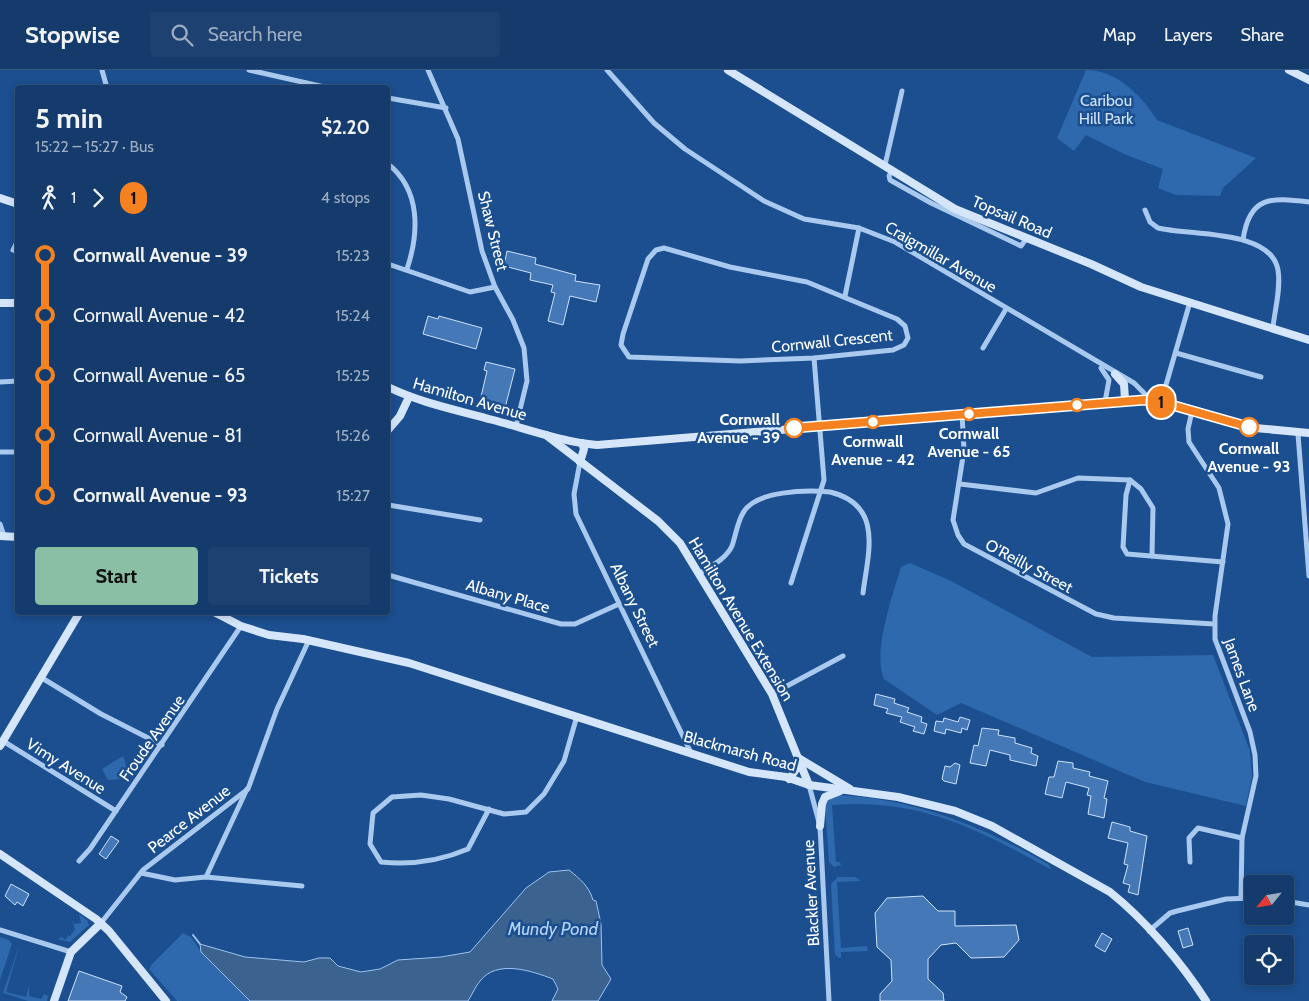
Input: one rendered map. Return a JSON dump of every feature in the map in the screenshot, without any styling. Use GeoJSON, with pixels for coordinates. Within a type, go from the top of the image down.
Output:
{"type":"FeatureCollection","features":[{"type":"Feature","properties":{"kind":"street"},"geometry":{"type":"LineString","coordinates":[[102,70],[107,85]]}},
{"type":"Feature","properties":{"kind":"street"},"geometry":{"type":"LineString","coordinates":[[249,70],[304,85]]}},
{"type":"Feature","properties":{"kind":"street","name":"Shaw Street"},"geometry":{"type":"LineString","coordinates":[[428,70],[458,139],[482,251],[494,287],[513,320],[526,356],[527,381],[516,426]]}},
{"type":"Feature","properties":{"kind":"street","name":"Craigmillar Avenue"},"geometry":{"type":"LineString","coordinates":[[608,70],[654,123],[685,149],[764,201],[804,219],[859,228],[895,242],[1134,384],[1150,400]]}},
{"type":"Feature","properties":{"kind":"street","name":"Topsail Road"},"geometry":{"type":"LineString","coordinates":[[728,70],[956,209],[1091,264],[1141,288],[1273,327],[1309,340]]}},
{"type":"Feature","properties":{"kind":"street"},"geometry":{"type":"LineString","coordinates":[[1289,70],[1309,80]]}},
{"type":"Feature","properties":{"kind":"street"},"geometry":{"type":"LineString","coordinates":[[889,167],[902,91]]}},
{"type":"Feature","properties":{"kind":"street"},"geometry":{"type":"LineString","coordinates":[[390,98],[446,108]]}},
{"type":"Feature","properties":{"kind":"street"},"geometry":{"type":"LineString","coordinates":[[390,166],[403,178],[411,193],[414,207],[415,240],[407,270]]}},
{"type":"Feature","properties":{"kind":"street"},"geometry":{"type":"LineString","coordinates":[[0,198],[15,203]]}},
{"type":"Feature","properties":{"kind":"street"},"geometry":{"type":"LineString","coordinates":[[1243,240],[1246,222],[1253,209],[1271,201],[1309,202]]}},
{"type":"Feature","properties":{"kind":"street"},"geometry":{"type":"LineString","coordinates":[[1145,210],[1150,222],[1158,228],[1243,240],[1265,248],[1276,264],[1278,287],[1273,327]]}},
{"type":"Feature","properties":{"kind":"street"},"geometry":{"type":"LineString","coordinates":[[845,296],[859,228]]}},
{"type":"Feature","properties":{"kind":"street","name":"Cornwall Crescent"},"geometry":{"type":"LineString","coordinates":[[660,248],[673,249],[730,267],[806,282],[845,296],[900,321],[907,329],[906,342],[893,350],[814,358],[740,361],[638,358],[629,357],[621,345],[648,260],[653,252],[660,248]]}},
{"type":"Feature","properties":{"kind":"street"},"geometry":{"type":"LineString","coordinates":[[390,265],[470,292],[494,287]]}},
{"type":"Feature","properties":{"kind":"street"},"geometry":{"type":"LineString","coordinates":[[0,303],[15,302]]}},
{"type":"Feature","properties":{"kind":"street"},"geometry":{"type":"LineString","coordinates":[[1161,402],[1190,302]]}},
{"type":"Feature","properties":{"kind":"street"},"geometry":{"type":"LineString","coordinates":[[982,348],[1006,308]]}},
{"type":"Feature","properties":{"kind":"street"},"geometry":{"type":"LineString","coordinates":[[1176,353],[1261,377]]}},
{"type":"Feature","properties":{"kind":"street"},"geometry":{"type":"LineString","coordinates":[[791,583],[821,491],[824,470],[814,358]]}},
{"type":"Feature","properties":{"kind":"street","name":"Craigmillar Avenue"},"geometry":{"type":"LineString","coordinates":[[1091,360],[1104,371],[1109,380],[1105,402]]}},
{"type":"Feature","properties":{"kind":"street"},"geometry":{"type":"LineString","coordinates":[[1115,374],[1124,384],[1125,400]]}},
{"type":"Feature","properties":{"kind":"street"},"geometry":{"type":"LineString","coordinates":[[0,382],[15,382]]}},
{"type":"Feature","properties":{"kind":"street","name":"Hamilton Avenue"},"geometry":{"type":"LineString","coordinates":[[390,387],[409,397],[546,435],[582,443],[606,444],[1125,400],[1161,402],[1255,428],[1309,434]]}},
{"type":"Feature","properties":{"kind":"street"},"geometry":{"type":"LineString","coordinates":[[390,428],[400,416],[409,397]]}},
{"type":"Feature","properties":{"kind":"street","name":"James Lane"},"geometry":{"type":"LineString","coordinates":[[1192,411],[1188,429],[1189,442],[1215,480],[1225,506],[1228,524],[1214,624],[1217,650],[1250,732],[1255,755],[1256,776],[1242,838],[1241,898]]}},
{"type":"Feature","properties":{"kind":"street","name":"O'Reilly Street"},"geometry":{"type":"LineString","coordinates":[[962,414],[964,445],[960,484],[953,515],[954,525],[960,540],[973,550],[1096,614],[1114,618],[1214,624]]}},
{"type":"Feature","properties":{"kind":"street"},"geometry":{"type":"LineString","coordinates":[[1298,434],[1309,576]]}},
{"type":"Feature","properties":{"kind":"street","name":"Hamilton Avenue Extension"},"geometry":{"type":"LineString","coordinates":[[546,435],[670,531],[700,574],[772,694],[809,785]]}},
{"type":"Feature","properties":{"kind":"street","name":"Albany Street"},"geometry":{"type":"LineString","coordinates":[[582,443],[584,449],[574,494],[576,514],[692,755]]}},
{"type":"Feature","properties":{"kind":"street"},"geometry":{"type":"LineString","coordinates":[[0,452],[15,452]]}},
{"type":"Feature","properties":{"kind":"street"},"geometry":{"type":"LineString","coordinates":[[960,484],[1036,493],[1078,478],[1130,480],[1141,489],[1153,508],[1152,556]]}},
{"type":"Feature","properties":{"kind":"street"},"geometry":{"type":"LineString","coordinates":[[1130,480],[1126,491],[1123,548],[1129,555],[1223,562]]}},
{"type":"Feature","properties":{"kind":"street"},"geometry":{"type":"LineString","coordinates":[[700,574],[729,551],[742,513],[753,503],[773,495],[821,491],[838,494],[846,498],[857,508],[868,524],[871,536],[863,593]]}},
{"type":"Feature","properties":{"kind":"street"},"geometry":{"type":"LineString","coordinates":[[390,505],[480,520]]}},
{"type":"Feature","properties":{"kind":"street"},"geometry":{"type":"LineString","coordinates":[[0,524],[2,536],[15,537]]}},
{"type":"Feature","properties":{"kind":"street","name":"Albany Place"},"geometry":{"type":"LineString","coordinates":[[390,576],[561,624],[575,624],[619,604]]}},
{"type":"Feature","properties":{"kind":"street"},"geometry":{"type":"LineString","coordinates":[[1,743],[42,678],[78,615]]}},
{"type":"Feature","properties":{"kind":"street","name":"Blackmarsh Road"},"geometry":{"type":"LineString","coordinates":[[220,615],[241,626],[269,635],[309,640],[409,663],[750,772],[790,779],[809,785],[852,790],[934,804],[988,823],[1110,892],[1124,903],[1187,971],[1206,1001]]}},
{"type":"Feature","properties":{"kind":"street","name":"Froude Avenue"},"geometry":{"type":"LineString","coordinates":[[80,861],[162,745],[241,626]]}},
{"type":"Feature","properties":{"kind":"street","name":"Pearce Avenue"},"geometry":{"type":"LineString","coordinates":[[101,924],[141,872],[248,789],[278,708],[309,640]]}},
{"type":"Feature","properties":{"kind":"street"},"geometry":{"type":"LineString","coordinates":[[772,694],[843,656]]}},
{"type":"Feature","properties":{"kind":"street"},"geometry":{"type":"LineString","coordinates":[[42,678],[101,714],[162,745]]}},
{"type":"Feature","properties":{"kind":"street"},"geometry":{"type":"LineString","coordinates":[[489,809],[468,850],[454,855],[408,864],[381,862],[370,844],[373,814],[392,797],[421,795],[449,799],[489,809],[504,814],[526,812],[544,794],[564,761],[577,716]]}},
{"type":"Feature","properties":{"kind":"street","name":"Vimy Avenue"},"geometry":{"type":"LineString","coordinates":[[1,743],[116,811]]}},
{"type":"Feature","properties":{"kind":"street"},"geometry":{"type":"LineString","coordinates":[[790,779],[797,768],[799,757],[852,790]]}},
{"type":"Feature","properties":{"kind":"street","name":"Blackler Avenue"},"geometry":{"type":"LineString","coordinates":[[809,785],[820,826],[829,1001]]}},
{"type":"Feature","properties":{"kind":"street"},"geometry":{"type":"LineString","coordinates":[[206,877],[248,789]]}},
{"type":"Feature","properties":{"kind":"street"},"geometry":{"type":"LineString","coordinates":[[820,826],[822,804],[825,797],[835,791],[852,790]]}},
{"type":"Feature","properties":{"kind":"street"},"geometry":{"type":"LineString","coordinates":[[1190,862],[1189,838],[1198,828],[1242,838]]}},
{"type":"Feature","properties":{"kind":"street"},"geometry":{"type":"LineString","coordinates":[[0,854],[76,904],[101,924],[166,1001]]}},
{"type":"Feature","properties":{"kind":"street"},"geometry":{"type":"LineString","coordinates":[[141,872],[175,880],[206,877],[302,886]]}},
{"type":"Feature","properties":{"kind":"street"},"geometry":{"type":"LineString","coordinates":[[1149,931],[1170,913],[1241,898]]}},
{"type":"Feature","properties":{"kind":"street"},"geometry":{"type":"LineString","coordinates":[[1294,902],[1309,903]]}},
{"type":"Feature","properties":{"kind":"street"},"geometry":{"type":"LineString","coordinates":[[54,1001],[71,952],[101,924]]}},
{"type":"Feature","properties":{"kind":"street"},"geometry":{"type":"LineString","coordinates":[[0,930],[71,952]]}},
{"type":"Feature","properties":{"kind":"green space","name":"Caribou Hill Park"},"geometry":{"type":"Polygon","coordinates":[[[1086,70],[1108,74],[1128,86],[1144,102],[1157,120],[1256,158],[1223,188],[1220,196],[1176,195],[1158,188],[1163,169],[1124,154],[1086,135],[1074,151],[1057,138],[1086,70]]]}},
{"type":"Feature","properties":{"kind":"green space"},"geometry":{"type":"Polygon","coordinates":[[[910,563],[951,581],[1092,657],[1213,655],[1250,751],[1252,777],[1246,806],[1145,782],[961,703],[937,715],[884,679],[880,654],[885,623],[901,567],[910,563]]]}},
{"type":"Feature","properties":{"kind":"green space"},"geometry":{"type":"Polygon","coordinates":[[[123,756],[126,768],[124,776],[122,779],[108,780],[102,769],[123,756]]]}},
{"type":"Feature","properties":{"kind":"green space"},"geometry":{"type":"Polygon","coordinates":[[[836,795],[865,797],[892,802],[946,816],[1023,850],[1048,864],[1052,870],[973,830],[947,820],[893,806],[864,804],[832,805],[836,862],[840,862],[841,865],[834,867],[829,862],[825,805],[828,800],[836,795]]]}},
{"type":"Feature","properties":{"kind":"green space"},"geometry":{"type":"Polygon","coordinates":[[[838,877],[855,877],[861,881],[837,882],[841,948],[867,946],[868,951],[841,952],[841,958],[835,954],[831,884],[838,877]]]}},
{"type":"Feature","properties":{"kind":"green space"},"geometry":{"type":"Polygon","coordinates":[[[79,914],[87,920],[89,925],[70,942],[57,939],[62,937],[65,940],[68,936],[66,935],[70,936],[75,929],[71,918],[74,924],[81,923],[79,914]]]}},
{"type":"Feature","properties":{"kind":"green space"},"geometry":{"type":"Polygon","coordinates":[[[183,933],[191,937],[201,952],[250,1001],[177,1001],[149,969],[183,933]]]}},
{"type":"Feature","properties":{"kind":"green space"},"geometry":{"type":"Polygon","coordinates":[[[0,937],[9,940],[12,944],[0,980],[0,937]]]}},
{"type":"Feature","properties":{"kind":"green space"},"geometry":{"type":"Polygon","coordinates":[[[20,943],[6,992],[26,997],[29,986],[29,996],[41,999],[44,994],[48,996],[47,1001],[28,1001],[3,993],[20,943]]]}},
{"type":"Feature","properties":{"kind":"water","name":"Mundy Pond"},"geometry":{"type":"Polygon","coordinates":[[[569,870],[584,883],[593,900],[596,901],[601,924],[602,965],[611,979],[598,1001],[552,1001],[558,989],[553,979],[525,970],[505,969],[487,974],[478,983],[468,1001],[250,1001],[201,952],[200,944],[245,957],[304,962],[319,958],[330,958],[338,966],[361,972],[380,969],[398,960],[441,957],[470,952],[526,888],[549,872],[569,870]]]}},
{"type":"Feature","properties":{"kind":"building"},"geometry":{"type":"Polygon","coordinates":[[[507,251],[536,258],[535,264],[576,275],[575,281],[600,285],[596,302],[570,296],[563,325],[548,321],[555,293],[551,292],[553,285],[530,280],[531,273],[504,266],[507,251]]]}},
{"type":"Feature","properties":{"kind":"building"},"geometry":{"type":"Polygon","coordinates":[[[428,316],[438,319],[439,316],[482,328],[476,349],[423,334],[428,316]]]}},
{"type":"Feature","properties":{"kind":"building"},"geometry":{"type":"Polygon","coordinates":[[[486,362],[515,369],[505,408],[480,401],[487,371],[484,370],[486,362]]]}},
{"type":"Feature","properties":{"kind":"building"},"geometry":{"type":"Polygon","coordinates":[[[876,694],[895,699],[894,703],[909,708],[907,712],[922,717],[921,722],[927,724],[924,734],[913,731],[915,727],[900,722],[902,717],[886,713],[888,709],[874,705],[876,694]]]}},
{"type":"Feature","properties":{"kind":"building"},"geometry":{"type":"Polygon","coordinates":[[[960,717],[970,720],[967,730],[962,728],[961,733],[946,729],[945,734],[934,731],[936,721],[943,722],[944,718],[958,722],[960,717]]]}},
{"type":"Feature","properties":{"kind":"building"},"geometry":{"type":"Polygon","coordinates":[[[982,728],[999,730],[998,735],[1015,738],[1015,743],[1032,748],[1031,753],[1038,756],[1036,766],[1010,760],[1010,755],[990,750],[986,766],[970,763],[974,745],[978,746],[982,728]]]}},
{"type":"Feature","properties":{"kind":"building"},"geometry":{"type":"Polygon","coordinates":[[[1058,761],[1073,763],[1073,768],[1090,772],[1089,776],[1108,781],[1104,798],[1107,799],[1104,818],[1088,814],[1091,796],[1087,795],[1089,788],[1066,782],[1062,798],[1045,794],[1049,777],[1054,777],[1058,761]]]}},
{"type":"Feature","properties":{"kind":"building"},"geometry":{"type":"Polygon","coordinates":[[[955,763],[960,765],[956,784],[944,781],[942,779],[945,766],[950,767],[955,763]]]}},
{"type":"Feature","properties":{"kind":"building"},"geometry":{"type":"Polygon","coordinates":[[[1112,822],[1130,827],[1130,831],[1147,836],[1138,895],[1128,892],[1130,885],[1123,883],[1128,865],[1124,864],[1128,843],[1108,838],[1112,822]]]}},
{"type":"Feature","properties":{"kind":"building"},"geometry":{"type":"Polygon","coordinates":[[[111,836],[119,841],[106,859],[99,854],[111,836]]]}},
{"type":"Feature","properties":{"kind":"building"},"geometry":{"type":"Polygon","coordinates":[[[11,884],[29,894],[23,906],[17,902],[15,905],[5,896],[11,884]]]}},
{"type":"Feature","properties":{"kind":"building"},"geometry":{"type":"Polygon","coordinates":[[[923,896],[938,911],[955,911],[955,926],[1016,925],[1019,940],[1004,957],[971,958],[956,943],[941,945],[928,959],[928,979],[943,993],[944,1001],[880,1001],[880,994],[892,981],[891,960],[877,947],[875,913],[887,898],[923,896]]]}},
{"type":"Feature","properties":{"kind":"building"},"geometry":{"type":"Polygon","coordinates":[[[1188,928],[1193,945],[1183,948],[1178,931],[1188,928]]]}},
{"type":"Feature","properties":{"kind":"building"},"geometry":{"type":"Polygon","coordinates":[[[1102,933],[1112,939],[1105,952],[1095,946],[1102,933]]]}},
{"type":"Feature","properties":{"kind":"building"},"geometry":{"type":"Polygon","coordinates":[[[79,971],[122,986],[120,992],[127,997],[125,1001],[68,1001],[79,971]]]}},
{"type":"Feature","properties":{"kind":"waterway"},"geometry":{"type":"LineString","coordinates":[[193,935],[200,944]]}},
{"type":"Feature","properties":{"kind":"bus line","name":"1"},"geometry":{"type":"LineString","coordinates":[[794,428],[1028,410],[1125,400],[1161,402],[1249,427]]}},
{"type":"Feature","properties":{"kind":"place","name":"Cornwall Avenue - 65"},"geometry":{"type":"Point","coordinates":[969,414]}},
{"type":"Feature","properties":{"kind":"place","name":"Cornwall Avenue - 42"},"geometry":{"type":"Point","coordinates":[873,422]}},
{"type":"Feature","properties":{"kind":"place","name":"Cornwall Avenue - 93"},"geometry":{"type":"Point","coordinates":[1249,427]}},
{"type":"Feature","properties":{"kind":"place","name":"Cornwall Avenue - 39"},"geometry":{"type":"Point","coordinates":[794,428]}}]}
